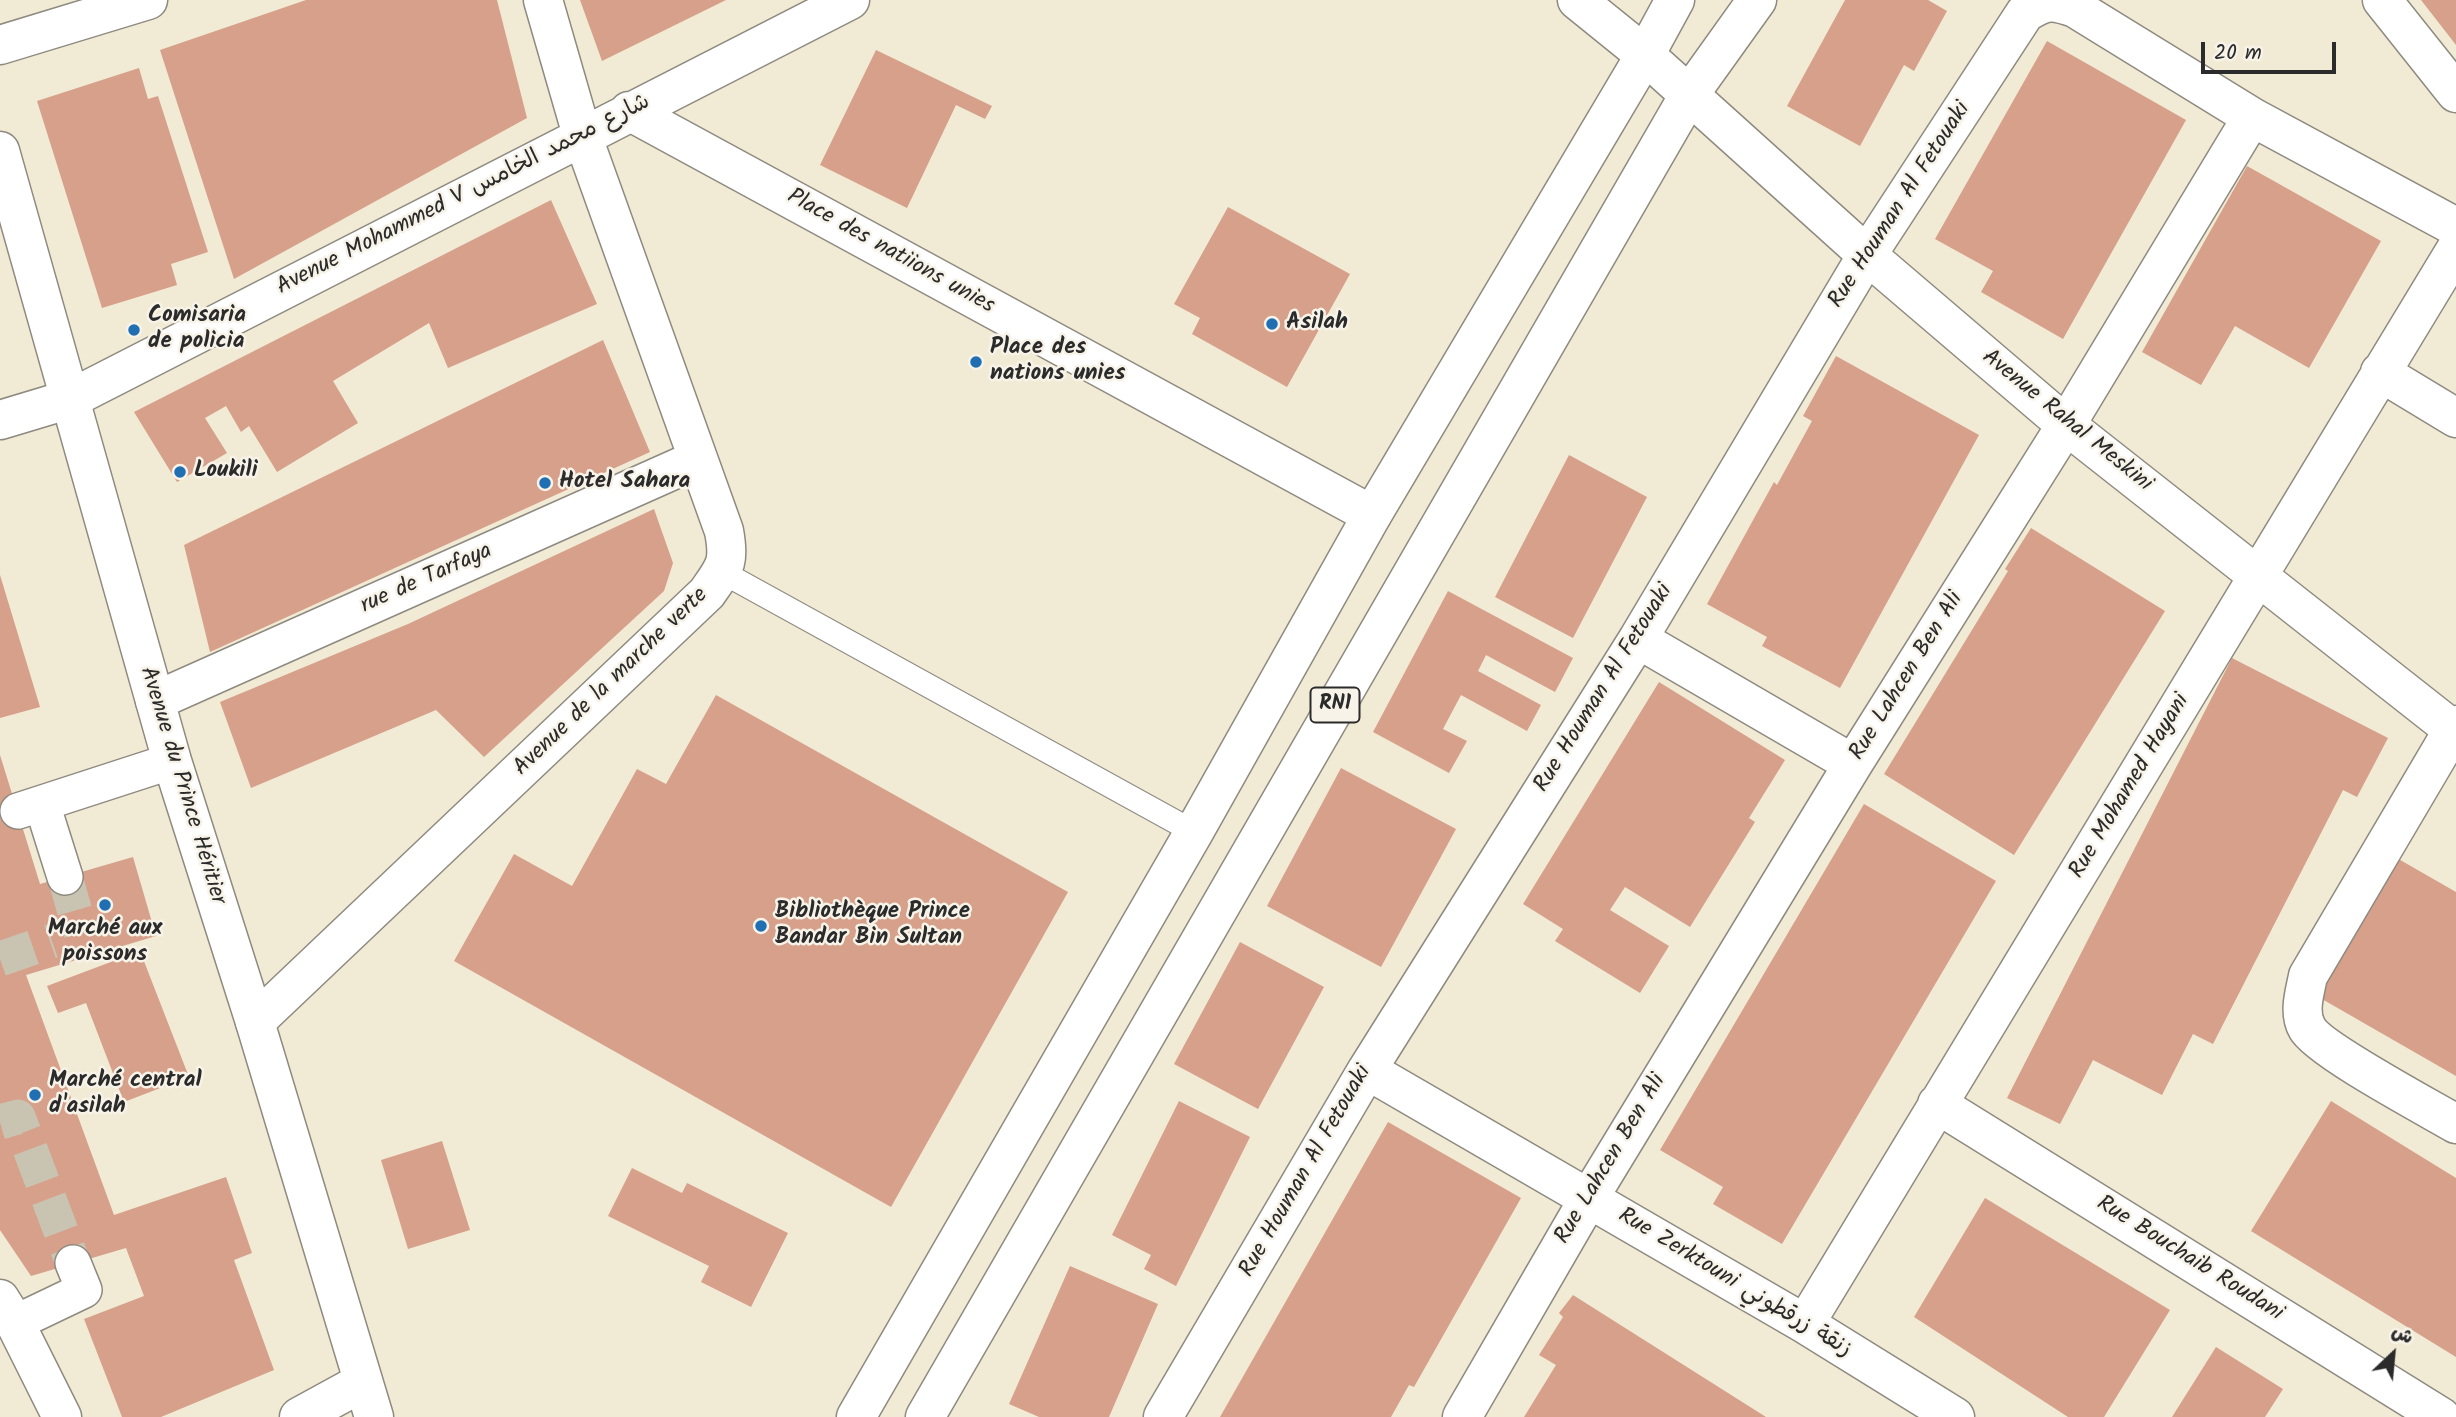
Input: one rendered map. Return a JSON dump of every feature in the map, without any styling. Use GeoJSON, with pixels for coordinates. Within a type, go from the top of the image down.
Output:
{"type":"FeatureCollection","features":[{"type":"Feature","properties":{"kind":"street"},"geometry":{"type":"LineString","coordinates":[[0,45],[148,0]]}},
{"type":"Feature","properties":{"kind":"street","name":"Avenue de la marche verte"},"geometry":{"type":"LineString","coordinates":[[255,1022],[707,593],[722,572],[728,553],[724,531],[582,135],[542,0]]}},
{"type":"Feature","properties":{"kind":"street","name":"Avenue Mohammed V شارع محمد الخامس"},"geometry":{"type":"LineString","coordinates":[[0,420],[70,399],[849,0]]}},
{"type":"Feature","properties":{"kind":"street","name":"Avenue Rahal Meskini"},"geometry":{"type":"LineString","coordinates":[[1577,0],[1645,55],[1867,255],[2066,425],[2455,729]]}},
{"type":"Feature","properties":{"kind":"street","name":"RN1"},"geometry":{"type":"LineString","coordinates":[[856,1417],[1194,832],[1372,515],[1675,0]]}},
{"type":"Feature","properties":{"kind":"street","name":"RN1"},"geometry":{"type":"LineString","coordinates":[[930,1415],[1689,95],[1757,0]]}},
{"type":"Feature","properties":{"kind":"street"},"geometry":{"type":"LineString","coordinates":[[2382,0],[2456,93]]}},
{"type":"Feature","properties":{"kind":"street","name":"Rue Houman Al Fetouaki"},"geometry":{"type":"LineString","coordinates":[[1163,1417],[1367,1070],[1638,639],[1867,255],[2025,13],[2040,2],[2054,1],[2076,8],[2252,117]]}},
{"type":"Feature","properties":{"kind":"street","name":"Place des natiions unies"},"geometry":{"type":"LineString","coordinates":[[629,111],[1372,515]]}},
{"type":"Feature","properties":{"kind":"street"},"geometry":{"type":"LineString","coordinates":[[2252,117],[2456,227]]}},
{"type":"Feature","properties":{"kind":"street","name":"Rue Lahcen Ben Ali"},"geometry":{"type":"LineString","coordinates":[[1462,1417],[1588,1198],[1853,764],[2066,425],[2252,117]]}},
{"type":"Feature","properties":{"kind":"street","name":"Avenue du Prince Héritier"},"geometry":{"type":"LineString","coordinates":[[0,151],[172,761],[255,1022],[368,1400]]}},
{"type":"Feature","properties":{"kind":"street","name":"Rue Mohamed Hayani"},"geometry":{"type":"LineString","coordinates":[[1805,1324],[2456,249]]}},
{"type":"Feature","properties":{"kind":"street"},"geometry":{"type":"LineString","coordinates":[[2380,372],[2456,418]]}},
{"type":"Feature","properties":{"kind":"street","name":"rue de Tarfaya"},"geometry":{"type":"LineString","coordinates":[[155,701],[698,459]]}},
{"type":"Feature","properties":{"kind":"street"},"geometry":{"type":"LineString","coordinates":[[1638,639],[1853,764]]}},
{"type":"Feature","properties":{"kind":"street"},"geometry":{"type":"LineString","coordinates":[[2455,729],[2308,976],[2302,1006],[2307,1029],[2330,1049],[2456,1124]]}},
{"type":"Feature","properties":{"kind":"street"},"geometry":{"type":"LineString","coordinates":[[65,877],[30,808],[172,761]]}},
{"type":"Feature","properties":{"kind":"street","name":"Rue Zerktouni زنقة زرقطوني"},"geometry":{"type":"LineString","coordinates":[[1367,1070],[1805,1324],[1955,1417]]}},
{"type":"Feature","properties":{"kind":"street","name":"Rue Bouchaib Roudani"},"geometry":{"type":"LineString","coordinates":[[1937,1104],[2441,1417]]}},
{"type":"Feature","properties":{"kind":"street"},"geometry":{"type":"LineString","coordinates":[[62,1417],[8,1311],[84,1290],[73,1263]]}},
{"type":"Feature","properties":{"kind":"street"},"geometry":{"type":"LineString","coordinates":[[299,1417],[368,1400]]}},
{"type":"Feature","properties":{"kind":"lane"},"geometry":{"type":"LineString","coordinates":[[722,572],[1194,832]]}},
{"type":"Feature","properties":{"kind":"building"},"geometry":{"type":"Polygon","coordinates":[[[306,0],[497,0],[527,118],[234,279],[160,50],[306,0]]]}},
{"type":"Feature","properties":{"kind":"building"},"geometry":{"type":"Polygon","coordinates":[[[580,0],[726,0],[602,61],[580,0]]]}},
{"type":"Feature","properties":{"kind":"building"},"geometry":{"type":"Polygon","coordinates":[[[1845,0],[1928,0],[1947,11],[1914,71],[1904,65],[1860,146],[1787,106],[1845,0]]]}},
{"type":"Feature","properties":{"kind":"building"},"geometry":{"type":"Polygon","coordinates":[[[2421,0],[2456,0],[2456,45],[2421,0]]]}},
{"type":"Feature","properties":{"kind":"building"},"geometry":{"type":"Polygon","coordinates":[[[2047,41],[2186,120],[2063,339],[1981,292],[1993,271],[1935,239],[2047,41]]]}},
{"type":"Feature","properties":{"kind":"building"},"geometry":{"type":"Polygon","coordinates":[[[876,50],[992,106],[985,119],[956,105],[907,208],[820,165],[876,50]]]}},
{"type":"Feature","properties":{"kind":"building"},"geometry":{"type":"Polygon","coordinates":[[[139,68],[148,99],[158,96],[208,252],[171,264],[177,285],[102,308],[37,101],[139,68]]]}},
{"type":"Feature","properties":{"kind":"building"},"geometry":{"type":"Polygon","coordinates":[[[2247,166],[2381,241],[2309,368],[2235,326],[2201,385],[2142,352],[2247,166]]]}},
{"type":"Feature","properties":{"kind":"building"},"geometry":{"type":"Polygon","coordinates":[[[551,200],[597,304],[448,368],[429,323],[333,381],[358,423],[277,472],[249,426],[241,432],[226,406],[205,418],[227,453],[177,482],[134,412],[551,200]]]}},
{"type":"Feature","properties":{"kind":"building"},"geometry":{"type":"Polygon","coordinates":[[[1228,207],[1350,274],[1287,387],[1192,334],[1200,318],[1174,304],[1228,207]]]}},
{"type":"Feature","properties":{"kind":"building"},"geometry":{"type":"Polygon","coordinates":[[[603,340],[650,452],[210,652],[184,545],[603,340]]]}},
{"type":"Feature","properties":{"kind":"building"},"geometry":{"type":"Polygon","coordinates":[[[1836,356],[1979,435],[1840,688],[1762,646],[1767,637],[1707,604],[1774,482],[1777,485],[1812,421],[1803,416],[1836,356]]]}},
{"type":"Feature","properties":{"kind":"building"},"geometry":{"type":"Polygon","coordinates":[[[1569,455],[1647,497],[1573,638],[1495,597],[1569,455]]]}},
{"type":"Feature","properties":{"kind":"building"},"geometry":{"type":"Polygon","coordinates":[[[654,509],[673,563],[664,591],[484,757],[436,710],[251,788],[220,702],[408,624],[654,509]]]}},
{"type":"Feature","properties":{"kind":"building"},"geometry":{"type":"Polygon","coordinates":[[[2031,528],[2165,611],[2014,855],[1884,774],[2008,571],[2005,569],[2031,528]]]}},
{"type":"Feature","properties":{"kind":"building"},"geometry":{"type":"Polygon","coordinates":[[[0,575],[40,707],[0,718],[0,575]]]}},
{"type":"Feature","properties":{"kind":"building"},"geometry":{"type":"Polygon","coordinates":[[[1448,591],[1573,658],[1555,692],[1486,655],[1478,671],[1541,705],[1527,731],[1461,695],[1443,729],[1467,741],[1449,773],[1373,732],[1448,591]]]}},
{"type":"Feature","properties":{"kind":"building"},"geometry":{"type":"Polygon","coordinates":[[[2232,658],[2388,738],[2357,797],[2343,790],[2213,1044],[2193,1034],[2162,1095],[2093,1060],[2060,1124],[2007,1098],[2232,658]]]}},
{"type":"Feature","properties":{"kind":"building"},"geometry":{"type":"Polygon","coordinates":[[[1659,682],[1785,760],[1749,818],[1755,822],[1690,927],[1625,887],[1610,910],[1669,946],[1640,993],[1555,941],[1563,929],[1523,904],[1659,682]]]}},
{"type":"Feature","properties":{"kind":"building","name":"Bibliothèque Prince Bandar Bin Sultan"},"geometry":{"type":"Polygon","coordinates":[[[716,695],[1068,892],[891,1207],[454,961],[514,854],[572,886],[637,769],[666,784],[716,695]]]}},
{"type":"Feature","properties":{"kind":"building"},"geometry":{"type":"Polygon","coordinates":[[[0,755],[40,884],[133,857],[156,936],[26,975],[114,1215],[226,1177],[252,1253],[234,1260],[274,1370],[161,1417],[122,1417],[84,1319],[144,1296],[126,1248],[31,1276],[0,1230],[0,755]]]}},
{"type":"Feature","properties":{"kind":"building"},"geometry":{"type":"Polygon","coordinates":[[[1341,768],[1456,829],[1381,967],[1267,906],[1341,768]]]}},
{"type":"Feature","properties":{"kind":"building"},"geometry":{"type":"Polygon","coordinates":[[[1864,804],[1996,881],[1782,1244],[1713,1204],[1723,1187],[1660,1150],[1864,804]]]}},
{"type":"Feature","properties":{"kind":"building"},"geometry":{"type":"Polygon","coordinates":[[[2395,857],[2456,892],[2456,1076],[2315,995],[2395,857]]]}},
{"type":"Feature","properties":{"kind":"building"},"geometry":{"type":"Polygon","coordinates":[[[1240,942],[1324,987],[1258,1109],[1174,1064],[1240,942]]]}},
{"type":"Feature","properties":{"kind":"building"},"geometry":{"type":"Polygon","coordinates":[[[140,951],[189,1077],[124,1102],[86,1003],[58,1013],[47,986],[140,951]]]}},
{"type":"Feature","properties":{"kind":"building"},"geometry":{"type":"Polygon","coordinates":[[[1179,1101],[1250,1137],[1176,1286],[1144,1269],[1151,1255],[1112,1235],[1179,1101]]]}},
{"type":"Feature","properties":{"kind":"building"},"geometry":{"type":"Polygon","coordinates":[[[2331,1101],[2456,1178],[2456,1357],[2251,1231],[2331,1101]]]}},
{"type":"Feature","properties":{"kind":"building"},"geometry":{"type":"Polygon","coordinates":[[[1388,1122],[1521,1198],[1414,1387],[1409,1385],[1391,1417],[1220,1417],[1388,1122]]]}},
{"type":"Feature","properties":{"kind":"building"},"geometry":{"type":"Polygon","coordinates":[[[442,1141],[470,1230],[408,1249],[381,1160],[442,1141]]]}},
{"type":"Feature","properties":{"kind":"building"},"geometry":{"type":"Polygon","coordinates":[[[632,1168],[682,1193],[687,1183],[788,1233],[751,1307],[701,1282],[709,1266],[608,1216],[632,1168]]]}},
{"type":"Feature","properties":{"kind":"building"},"geometry":{"type":"Polygon","coordinates":[[[1985,1198],[2170,1310],[2104,1417],[2068,1417],[1914,1317],[1985,1198]]]}},
{"type":"Feature","properties":{"kind":"building"},"geometry":{"type":"Polygon","coordinates":[[[1070,1266],[1158,1304],[1109,1417],[1039,1417],[1009,1404],[1070,1266]]]}},
{"type":"Feature","properties":{"kind":"building"},"geometry":{"type":"Polygon","coordinates":[[[1573,1295],[1766,1417],[1524,1417],[1556,1365],[1539,1355],[1563,1317],[1559,1313],[1573,1295]]]}},
{"type":"Feature","properties":{"kind":"building"},"geometry":{"type":"Polygon","coordinates":[[[2216,1347],[2283,1389],[2265,1417],[2172,1417],[2216,1347]]]}},
{"type":"Feature","properties":{"kind":"tunnel"},"geometry":{"type":"LineString","coordinates":[[65,877],[81,933]]}},
{"type":"Feature","properties":{"kind":"tunnel"},"geometry":{"type":"LineString","coordinates":[[0,959],[52,941]]}},
{"type":"Feature","properties":{"kind":"tunnel"},"geometry":{"type":"LineString","coordinates":[[0,1122],[18,1117],[73,1263]]}},
{"type":"Feature","properties":{"kind":"place","name":"Asilah"},"geometry":{"type":"Point","coordinates":[1272,324]}},
{"type":"Feature","properties":{"kind":"place","name":"Comisaria de policia"},"geometry":{"type":"Point","coordinates":[134,330]}},
{"type":"Feature","properties":{"kind":"place","name":"Place des nations unies"},"geometry":{"type":"Point","coordinates":[976,362]}},
{"type":"Feature","properties":{"kind":"place","name":"Loukili"},"geometry":{"type":"Point","coordinates":[180,472]}},
{"type":"Feature","properties":{"kind":"place","name":"Hotel Sahara"},"geometry":{"type":"Point","coordinates":[545,483]}},
{"type":"Feature","properties":{"kind":"place","name":"Marché aux poissons"},"geometry":{"type":"Point","coordinates":[105,905]}},
{"type":"Feature","properties":{"kind":"place","name":"Bibliothèque Prince Bandar Bin Sultan"},"geometry":{"type":"Point","coordinates":[761,926]}},
{"type":"Feature","properties":{"kind":"place","name":"Marché central d'asilah"},"geometry":{"type":"Point","coordinates":[35,1095]}}]}
